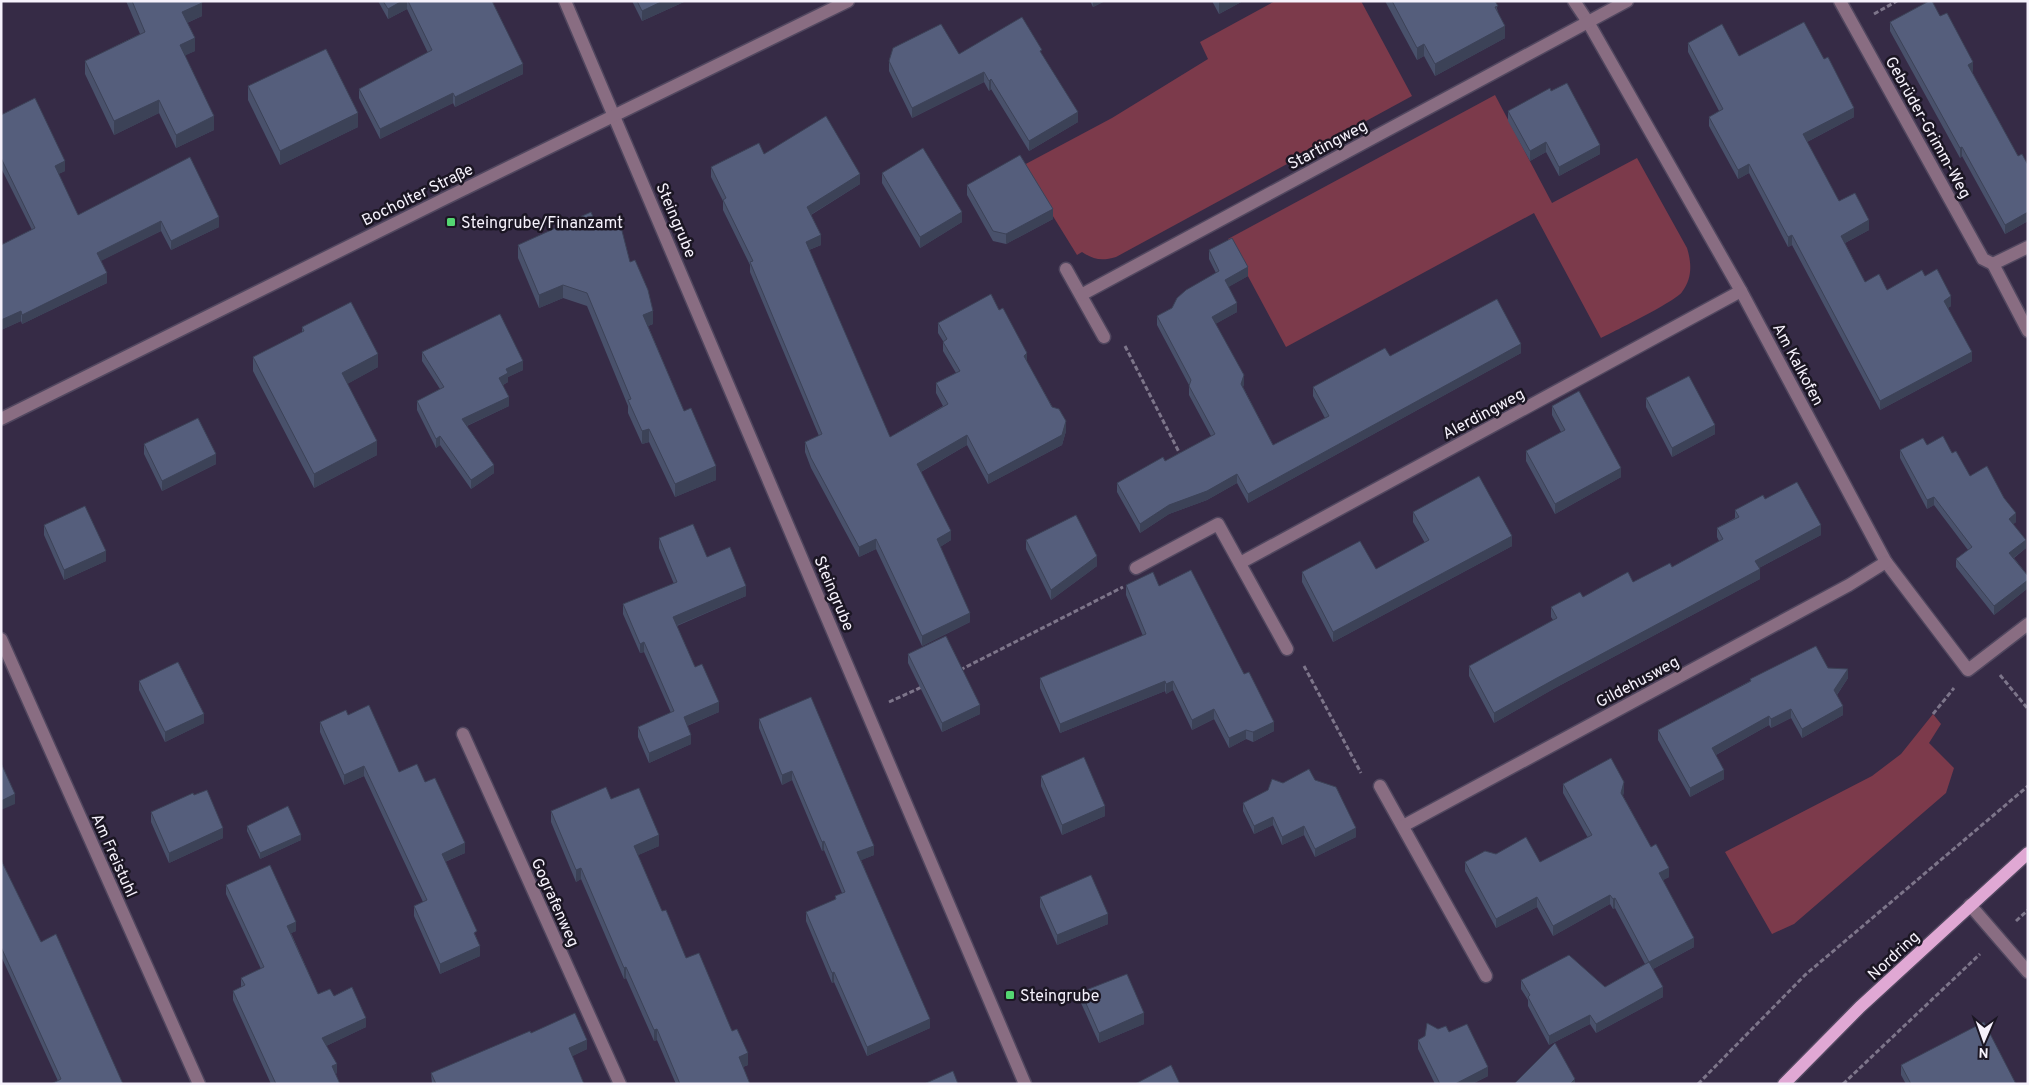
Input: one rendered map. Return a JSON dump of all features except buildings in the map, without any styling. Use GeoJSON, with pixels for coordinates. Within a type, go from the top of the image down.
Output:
{"type":"FeatureCollection","features":[{"type":"Feature","properties":{"kind":"main road","name":"Nordring"},"geometry":{"type":"LineString","coordinates":[[1784,1084],[1860,1007],[2028,853]]}},
{"type":"Feature","properties":{"kind":"street","name":"Steingrube"},"geometry":{"type":"LineString","coordinates":[[565,1],[1025,1084]]}},
{"type":"Feature","properties":{"kind":"street","name":"Bocholter Straße"},"geometry":{"type":"LineString","coordinates":[[1,419],[848,1]]}},
{"type":"Feature","properties":{"kind":"street","name":"Am Kalkofen"},"geometry":{"type":"LineString","coordinates":[[1574,1],[1588,22],[1741,291],[1886,562],[1968,670]]}},
{"type":"Feature","properties":{"kind":"street"},"geometry":{"type":"LineString","coordinates":[[1588,22],[1627,1]]}},
{"type":"Feature","properties":{"kind":"street","name":"Gebrüder-Grimm-Weg"},"geometry":{"type":"LineString","coordinates":[[1840,1],[1983,259],[1993,264],[2028,331]]}},
{"type":"Feature","properties":{"kind":"street","name":"Startingweg"},"geometry":{"type":"LineString","coordinates":[[1082,295],[1588,22]]}},
{"type":"Feature","properties":{"kind":"street"},"geometry":{"type":"LineString","coordinates":[[1993,264],[2028,247]]}},
{"type":"Feature","properties":{"kind":"street"},"geometry":{"type":"LineString","coordinates":[[1066,269],[1104,337]]}},
{"type":"Feature","properties":{"kind":"street","name":"Alerdingweg"},"geometry":{"type":"LineString","coordinates":[[1240,563],[1741,291]]}},
{"type":"Feature","properties":{"kind":"street"},"geometry":{"type":"LineString","coordinates":[[1136,568],[1218,524],[1287,649]]}},
{"type":"Feature","properties":{"kind":"street","name":"Gildehusweg"},"geometry":{"type":"LineString","coordinates":[[1403,826],[1849,585],[1886,562]]}},
{"type":"Feature","properties":{"kind":"street"},"geometry":{"type":"LineString","coordinates":[[1968,670],[2028,624]]}},
{"type":"Feature","properties":{"kind":"street","name":"Am Freistuhl"},"geometry":{"type":"LineString","coordinates":[[1,639],[199,1084]]}},
{"type":"Feature","properties":{"kind":"street","name":"Gografenweg"},"geometry":{"type":"LineString","coordinates":[[463,734],[620,1084]]}},
{"type":"Feature","properties":{"kind":"street"},"geometry":{"type":"LineString","coordinates":[[1380,786],[1486,976]]}},
{"type":"Feature","properties":{"kind":"street"},"geometry":{"type":"LineString","coordinates":[[1970,905],[2028,972]]}},
{"type":"Feature","properties":{"kind":"path"},"geometry":{"type":"LineString","coordinates":[[1104,337],[1126,346],[1182,459]]}},
{"type":"Feature","properties":{"kind":"path"},"geometry":{"type":"LineString","coordinates":[[956,672],[1122,588],[1136,568]]}},
{"type":"Feature","properties":{"kind":"path"},"geometry":{"type":"LineString","coordinates":[[1287,649],[1301,660],[1359,772],[1380,786]]}},
{"type":"Feature","properties":{"kind":"path"},"geometry":{"type":"LineString","coordinates":[[1985,658],[2028,709]]}},
{"type":"Feature","properties":{"kind":"path"},"geometry":{"type":"LineString","coordinates":[[1933,714],[1968,670]]}},
{"type":"Feature","properties":{"kind":"path"},"geometry":{"type":"LineString","coordinates":[[868,712],[930,684]]}},
{"type":"Feature","properties":{"kind":"path"},"geometry":{"type":"LineString","coordinates":[[1698,1084],[1805,974],[2028,786]]}},
{"type":"Feature","properties":{"kind":"path"},"geometry":{"type":"LineString","coordinates":[[1843,1084],[2028,910]]}},
{"type":"Feature","properties":{"kind":"shaded area"},"geometry":{"type":"Polygon","coordinates":[[[1275,1],[1361,1],[1412,96],[1116,257],[1098,259],[1082,252],[1077,255],[1022,166],[1112,118],[1208,59],[1200,42],[1275,1]]]}},
{"type":"Feature","properties":{"kind":"shaded area"},"geometry":{"type":"Polygon","coordinates":[[[1495,95],[1552,203],[1637,158],[1687,248],[1690,271],[1688,282],[1682,292],[1657,309],[1601,338],[1534,213],[1286,347],[1228,239],[1495,95]]]}},
{"type":"Feature","properties":{"kind":"shaded area"},"geometry":{"type":"Polygon","coordinates":[[[1933,714],[1941,724],[1929,743],[1954,768],[1946,793],[1794,924],[1772,934],[1725,852],[1872,776],[1901,754],[1933,714]]]}},
{"type":"Feature","properties":{"kind":"place","name":"Steingrube/Finanzamt"},"geometry":{"type":"Point","coordinates":[451,222]}},
{"type":"Feature","properties":{"kind":"place","name":"Steingrube"},"geometry":{"type":"Point","coordinates":[1010,995]}}]}
